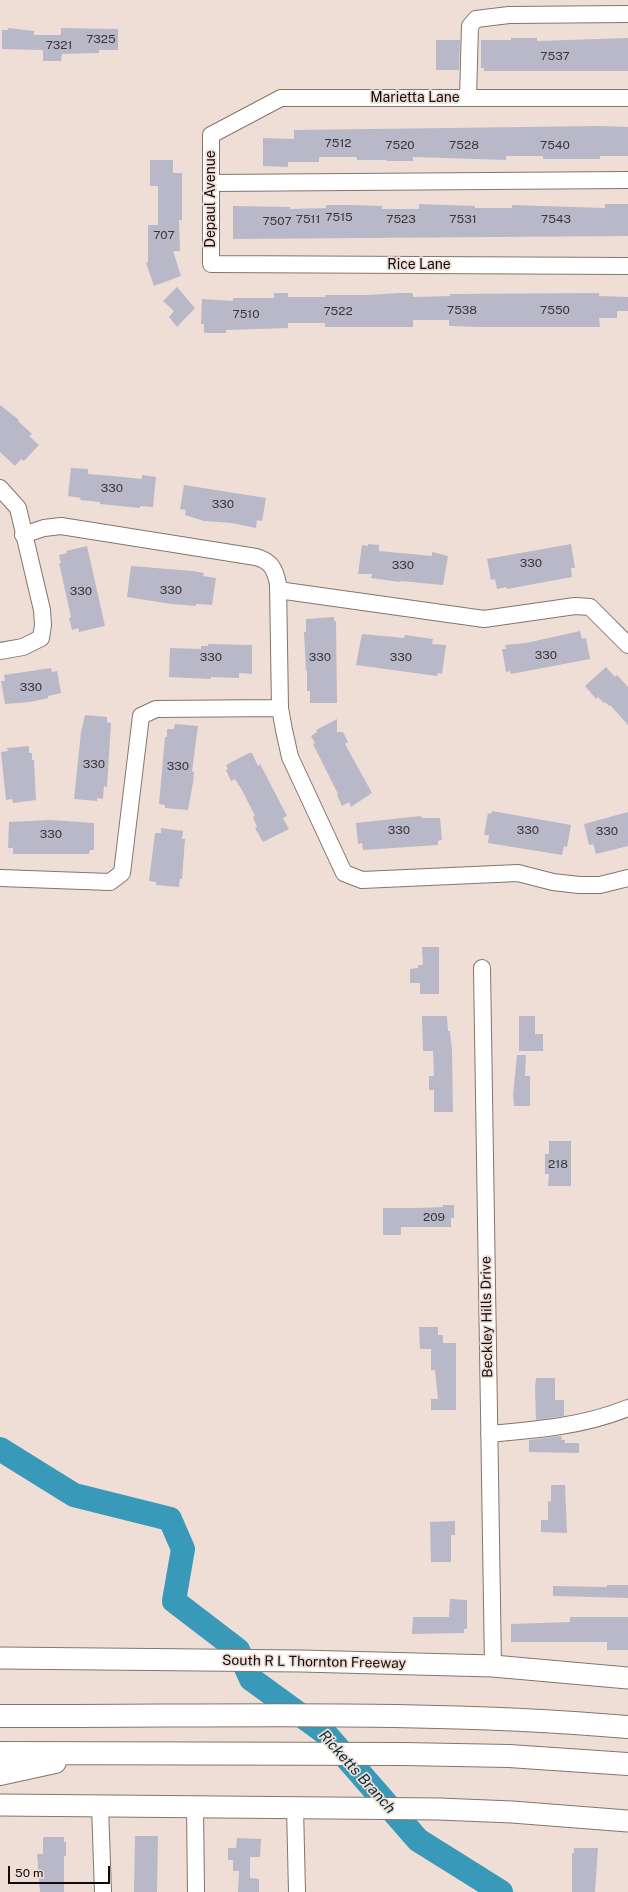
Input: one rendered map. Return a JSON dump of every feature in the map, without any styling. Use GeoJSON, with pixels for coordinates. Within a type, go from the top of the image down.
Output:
{"type":"FeatureCollection","features":[{"type":"Feature","properties":{"kind":"highway"},"geometry":{"type":"LineString","coordinates":[[0,1716],[368,1716],[517,1720],[628,1727]]}},
{"type":"Feature","properties":{"kind":"highway"},"geometry":{"type":"LineString","coordinates":[[0,1753],[403,1754],[509,1756],[628,1764]]}},
{"type":"Feature","properties":{"kind":"highway"},"geometry":{"type":"LineString","coordinates":[[0,1774],[88,1754]]}},
{"type":"Feature","properties":{"kind":"main road","name":"South R L Thornton Freeway"},"geometry":{"type":"LineString","coordinates":[[0,1658],[301,1661],[493,1666],[628,1678]]}},
{"type":"Feature","properties":{"kind":"main road"},"geometry":{"type":"LineString","coordinates":[[0,1805],[439,1809],[512,1812],[628,1821]]}},
{"type":"Feature","properties":{"kind":"street"},"geometry":{"type":"LineString","coordinates":[[468,98],[470,26],[476,18],[509,15],[628,14]]}},
{"type":"Feature","properties":{"kind":"street","name":"Marietta Lane"},"geometry":{"type":"LineString","coordinates":[[211,135],[282,98],[628,98]]}},
{"type":"Feature","properties":{"kind":"street","name":"Depaul Avenue"},"geometry":{"type":"LineString","coordinates":[[211,135],[211,264]]}},
{"type":"Feature","properties":{"kind":"street"},"geometry":{"type":"LineString","coordinates":[[211,183],[628,180]]}},
{"type":"Feature","properties":{"kind":"street","name":"Rice Lane"},"geometry":{"type":"LineString","coordinates":[[211,264],[628,266]]}},
{"type":"Feature","properties":{"kind":"street"},"geometry":{"type":"LineString","coordinates":[[0,488],[18,508],[42,610],[44,625],[40,638],[23,647],[0,651]]}},
{"type":"Feature","properties":{"kind":"street"},"geometry":{"type":"LineString","coordinates":[[23,534],[44,528],[61,526],[256,557],[269,562],[276,571],[278,590],[280,708],[290,757],[344,873],[362,880],[518,873],[553,882],[579,886],[600,885],[628,878]]}},
{"type":"Feature","properties":{"kind":"street"},"geometry":{"type":"LineString","coordinates":[[278,590],[484,619],[575,606],[590,607],[628,645]]}},
{"type":"Feature","properties":{"kind":"street"},"geometry":{"type":"LineString","coordinates":[[0,878],[110,882],[122,873],[141,716],[147,712],[156,709],[280,708]]}},
{"type":"Feature","properties":{"kind":"street","name":"Beckley Hills Drive"},"geometry":{"type":"LineString","coordinates":[[482,968],[493,1666]]}},
{"type":"Feature","properties":{"kind":"street"},"geometry":{"type":"LineString","coordinates":[[489,1434],[548,1429],[611,1415],[628,1408]]}},
{"type":"Feature","properties":{"kind":"street"},"geometry":{"type":"LineString","coordinates":[[100,1806],[103,1892]]}},
{"type":"Feature","properties":{"kind":"street"},"geometry":{"type":"LineString","coordinates":[[195,1806],[196,1892]]}},
{"type":"Feature","properties":{"kind":"street"},"geometry":{"type":"LineString","coordinates":[[295,1807],[297,1892]]}},
{"type":"Feature","properties":{"kind":"building"},"geometry":{"type":"Polygon","coordinates":[[[8,28],[34,31],[34,35],[61,35],[61,28],[118,29],[118,50],[99,50],[99,53],[62,54],[61,61],[43,61],[43,50],[2,49],[2,30],[8,30],[8,28]]]}},
{"type":"Feature","properties":{"kind":"building"},"geometry":{"type":"Polygon","coordinates":[[[511,38],[537,38],[537,41],[628,38],[628,71],[484,71],[484,68],[481,68],[481,40],[511,40],[511,38]]]}},
{"type":"Feature","properties":{"kind":"building"},"geometry":{"type":"Polygon","coordinates":[[[436,40],[460,40],[459,70],[436,70],[436,40]]]}},
{"type":"Feature","properties":{"kind":"building"},"geometry":{"type":"Polygon","coordinates":[[[600,126],[628,127],[628,156],[600,156],[600,159],[543,159],[543,156],[506,156],[506,160],[413,157],[413,161],[357,160],[357,157],[319,157],[319,162],[288,162],[288,167],[263,166],[263,138],[294,139],[294,130],[600,126]]]}},
{"type":"Feature","properties":{"kind":"building"},"geometry":{"type":"Polygon","coordinates":[[[150,160],[173,160],[173,173],[182,173],[182,220],[179,220],[180,251],[173,251],[181,276],[154,286],[146,263],[148,262],[148,225],[158,225],[158,186],[150,186],[150,160]]]}},
{"type":"Feature","properties":{"kind":"building"},"geometry":{"type":"Polygon","coordinates":[[[419,204],[475,206],[475,208],[512,208],[512,205],[605,208],[605,204],[628,204],[628,236],[233,239],[233,206],[290,207],[290,209],[326,208],[326,205],[352,205],[382,206],[382,209],[419,209],[419,204]]]}},
{"type":"Feature","properties":{"kind":"building"},"geometry":{"type":"Polygon","coordinates":[[[177,287],[195,308],[177,327],[169,317],[174,311],[163,301],[177,287]]]}},
{"type":"Feature","properties":{"kind":"building"},"geometry":{"type":"Polygon","coordinates":[[[274,293],[288,293],[288,297],[325,297],[325,295],[413,293],[413,297],[450,296],[450,294],[599,293],[599,296],[628,297],[628,311],[617,311],[617,318],[599,318],[600,327],[449,326],[449,320],[413,320],[413,327],[325,327],[325,323],[288,323],[288,328],[226,330],[226,333],[204,333],[204,324],[201,324],[202,299],[233,301],[233,298],[274,298],[274,293]]]}},
{"type":"Feature","properties":{"kind":"building"},"geometry":{"type":"Polygon","coordinates":[[[0,405],[19,420],[18,421],[32,434],[29,436],[39,445],[24,461],[21,459],[15,466],[0,452],[0,405]]]}},
{"type":"Feature","properties":{"kind":"building"},"geometry":{"type":"Polygon","coordinates":[[[71,468],[88,469],[88,474],[142,479],[142,475],[156,477],[153,507],[140,506],[140,508],[100,504],[100,502],[80,500],[81,498],[68,496],[71,468]]]}},
{"type":"Feature","properties":{"kind":"building"},"geometry":{"type":"Polygon","coordinates":[[[184,485],[266,498],[262,521],[257,520],[256,528],[232,523],[204,521],[185,515],[186,510],[180,509],[184,485]]]}},
{"type":"Feature","properties":{"kind":"building"},"geometry":{"type":"Polygon","coordinates":[[[368,544],[379,545],[379,551],[432,556],[432,552],[448,556],[443,585],[400,582],[371,578],[372,574],[358,574],[362,545],[368,546],[368,544]]]}},
{"type":"Feature","properties":{"kind":"building"},"geometry":{"type":"Polygon","coordinates":[[[571,544],[575,568],[571,568],[572,577],[507,589],[506,587],[497,589],[495,579],[491,580],[487,559],[571,544]]]}},
{"type":"Feature","properties":{"kind":"building"},"geometry":{"type":"Polygon","coordinates":[[[87,546],[105,626],[79,632],[78,628],[72,630],[69,618],[71,617],[59,563],[61,563],[59,555],[67,553],[66,551],[87,546]]]}},
{"type":"Feature","properties":{"kind":"building"},"geometry":{"type":"Polygon","coordinates":[[[131,566],[193,571],[204,573],[203,576],[216,578],[212,605],[196,604],[196,606],[171,604],[127,597],[131,566]]]}},
{"type":"Feature","properties":{"kind":"building"},"geometry":{"type":"Polygon","coordinates":[[[334,617],[334,621],[336,621],[337,703],[310,703],[310,691],[307,691],[304,632],[306,632],[306,619],[334,617]]]}},
{"type":"Feature","properties":{"kind":"building"},"geometry":{"type":"Polygon","coordinates":[[[580,631],[582,639],[586,638],[590,659],[511,674],[510,671],[506,672],[502,649],[506,649],[505,645],[526,643],[580,631]]]}},
{"type":"Feature","properties":{"kind":"building"},"geometry":{"type":"Polygon","coordinates":[[[362,634],[404,638],[405,635],[433,639],[432,644],[446,645],[442,674],[438,673],[437,676],[356,665],[362,634]]]}},
{"type":"Feature","properties":{"kind":"building"},"geometry":{"type":"Polygon","coordinates":[[[208,644],[252,645],[252,674],[239,673],[239,678],[211,677],[211,679],[169,677],[170,648],[201,649],[201,646],[208,646],[208,644]]]}},
{"type":"Feature","properties":{"kind":"building"},"geometry":{"type":"Polygon","coordinates":[[[606,667],[615,677],[617,675],[628,687],[628,725],[610,705],[609,706],[605,702],[604,703],[598,697],[596,699],[585,686],[606,667]]]}},
{"type":"Feature","properties":{"kind":"building"},"geometry":{"type":"Polygon","coordinates":[[[51,668],[52,672],[57,671],[61,693],[30,702],[5,704],[1,681],[5,681],[4,675],[51,668]]]}},
{"type":"Feature","properties":{"kind":"building"},"geometry":{"type":"Polygon","coordinates":[[[85,715],[107,717],[107,722],[111,723],[107,787],[104,786],[103,799],[97,798],[97,801],[74,799],[81,732],[85,715]]]}},
{"type":"Feature","properties":{"kind":"building"},"geometry":{"type":"Polygon","coordinates":[[[337,719],[337,732],[343,732],[348,742],[345,744],[372,793],[351,807],[349,802],[342,806],[337,795],[338,794],[313,744],[315,743],[311,736],[317,732],[316,730],[337,719]]]}},
{"type":"Feature","properties":{"kind":"building"},"geometry":{"type":"Polygon","coordinates":[[[175,724],[198,726],[192,771],[194,772],[193,783],[188,810],[165,808],[165,805],[159,804],[165,737],[167,737],[167,729],[174,729],[175,724]]]}},
{"type":"Feature","properties":{"kind":"building"},"geometry":{"type":"Polygon","coordinates":[[[29,746],[29,753],[32,753],[32,760],[34,760],[36,800],[13,803],[12,799],[6,800],[1,752],[8,751],[7,748],[29,746]]]}},
{"type":"Feature","properties":{"kind":"building"},"geometry":{"type":"Polygon","coordinates":[[[249,753],[252,753],[258,766],[260,764],[287,816],[283,818],[289,829],[263,842],[255,828],[257,827],[253,817],[255,816],[243,792],[235,779],[231,781],[226,770],[228,769],[226,765],[249,753]]]}},
{"type":"Feature","properties":{"kind":"building"},"geometry":{"type":"Polygon","coordinates":[[[492,811],[571,825],[567,847],[564,846],[562,855],[488,843],[489,835],[484,835],[488,813],[491,814],[492,811]]]}},
{"type":"Feature","properties":{"kind":"building"},"geometry":{"type":"Polygon","coordinates":[[[628,812],[628,846],[596,854],[593,844],[589,845],[584,824],[628,812]]]}},
{"type":"Feature","properties":{"kind":"building"},"geometry":{"type":"Polygon","coordinates":[[[421,816],[422,818],[440,818],[442,840],[438,841],[438,845],[363,850],[362,843],[358,844],[356,823],[421,816]]]}},
{"type":"Feature","properties":{"kind":"building"},"geometry":{"type":"Polygon","coordinates":[[[50,820],[94,823],[94,850],[90,850],[89,854],[13,854],[13,848],[8,848],[9,822],[50,820]]]}},
{"type":"Feature","properties":{"kind":"building"},"geometry":{"type":"Polygon","coordinates":[[[161,828],[183,831],[182,839],[185,839],[182,879],[180,879],[179,887],[156,885],[156,882],[149,881],[155,833],[161,833],[161,828]]]}},
{"type":"Feature","properties":{"kind":"building"},"geometry":{"type":"Polygon","coordinates":[[[422,947],[439,947],[439,994],[420,994],[420,983],[410,983],[410,969],[418,968],[418,965],[423,965],[422,947]]]}},
{"type":"Feature","properties":{"kind":"building"},"geometry":{"type":"Polygon","coordinates":[[[422,1016],[447,1016],[452,1050],[453,1112],[434,1112],[434,1090],[429,1090],[429,1076],[434,1076],[433,1051],[423,1051],[422,1016]]]}},
{"type":"Feature","properties":{"kind":"building"},"geometry":{"type":"Polygon","coordinates":[[[519,1016],[535,1016],[535,1034],[543,1034],[543,1051],[519,1051],[519,1016]]]}},
{"type":"Feature","properties":{"kind":"building"},"geometry":{"type":"Polygon","coordinates":[[[517,1055],[526,1055],[525,1076],[530,1076],[530,1106],[514,1106],[513,1095],[517,1055]]]}},
{"type":"Feature","properties":{"kind":"building"},"geometry":{"type":"Polygon","coordinates":[[[549,1141],[571,1141],[571,1186],[548,1186],[549,1174],[545,1174],[545,1154],[549,1154],[549,1141]]]}},
{"type":"Feature","properties":{"kind":"building"},"geometry":{"type":"Polygon","coordinates":[[[443,1205],[454,1205],[454,1218],[451,1218],[451,1227],[401,1227],[401,1235],[383,1235],[383,1208],[443,1207],[443,1205]]]}},
{"type":"Feature","properties":{"kind":"building"},"geometry":{"type":"Polygon","coordinates":[[[419,1327],[438,1327],[438,1335],[443,1335],[443,1343],[456,1343],[456,1410],[431,1410],[431,1399],[438,1399],[435,1370],[431,1370],[431,1349],[420,1349],[419,1327]]]}},
{"type":"Feature","properties":{"kind":"building"},"geometry":{"type":"Polygon","coordinates":[[[536,1378],[555,1378],[555,1400],[564,1400],[564,1416],[536,1420],[536,1378]]]}},
{"type":"Feature","properties":{"kind":"building"},"geometry":{"type":"Polygon","coordinates":[[[561,1436],[562,1440],[565,1440],[565,1443],[579,1443],[579,1453],[529,1452],[529,1440],[561,1436]]]}},
{"type":"Feature","properties":{"kind":"building"},"geometry":{"type":"Polygon","coordinates":[[[551,1485],[565,1485],[567,1533],[541,1532],[541,1520],[548,1520],[548,1501],[551,1502],[551,1485]]]}},
{"type":"Feature","properties":{"kind":"building"},"geometry":{"type":"Polygon","coordinates":[[[455,1521],[455,1535],[451,1535],[451,1562],[431,1562],[430,1522],[455,1521]]]}},
{"type":"Feature","properties":{"kind":"building"},"geometry":{"type":"Polygon","coordinates":[[[607,1585],[628,1585],[628,1598],[553,1596],[553,1586],[607,1587],[607,1585]]]}},
{"type":"Feature","properties":{"kind":"building"},"geometry":{"type":"Polygon","coordinates":[[[450,1599],[467,1600],[467,1629],[464,1629],[464,1633],[412,1634],[413,1617],[449,1617],[450,1599]]]}},
{"type":"Feature","properties":{"kind":"building"},"geometry":{"type":"Polygon","coordinates":[[[570,1617],[628,1617],[628,1650],[607,1650],[607,1642],[511,1642],[511,1624],[570,1622],[570,1617]]]}},
{"type":"Feature","properties":{"kind":"building"},"geometry":{"type":"Polygon","coordinates":[[[135,1836],[158,1836],[157,1892],[134,1892],[135,1836]]]}},
{"type":"Feature","properties":{"kind":"building"},"geometry":{"type":"Polygon","coordinates":[[[43,1837],[64,1837],[64,1842],[66,1842],[66,1856],[64,1856],[64,1892],[40,1892],[37,1854],[43,1854],[43,1837]]]}},
{"type":"Feature","properties":{"kind":"building"},"geometry":{"type":"Polygon","coordinates":[[[237,1838],[261,1839],[260,1857],[250,1857],[250,1878],[259,1879],[259,1892],[238,1892],[239,1871],[233,1871],[233,1860],[228,1860],[228,1848],[236,1848],[237,1838]]]}},
{"type":"Feature","properties":{"kind":"building"},"geometry":{"type":"Polygon","coordinates":[[[574,1848],[598,1848],[595,1892],[572,1892],[572,1853],[574,1853],[574,1848]]]}},
{"type":"Feature","properties":{"kind":"waterway","name":"Ricketts Branch"},"geometry":{"type":"LineString","coordinates":[[0,1449],[74,1495],[170,1519],[183,1549],[174,1601],[238,1650],[251,1679],[324,1732],[418,1840],[501,1892]]}}]}
